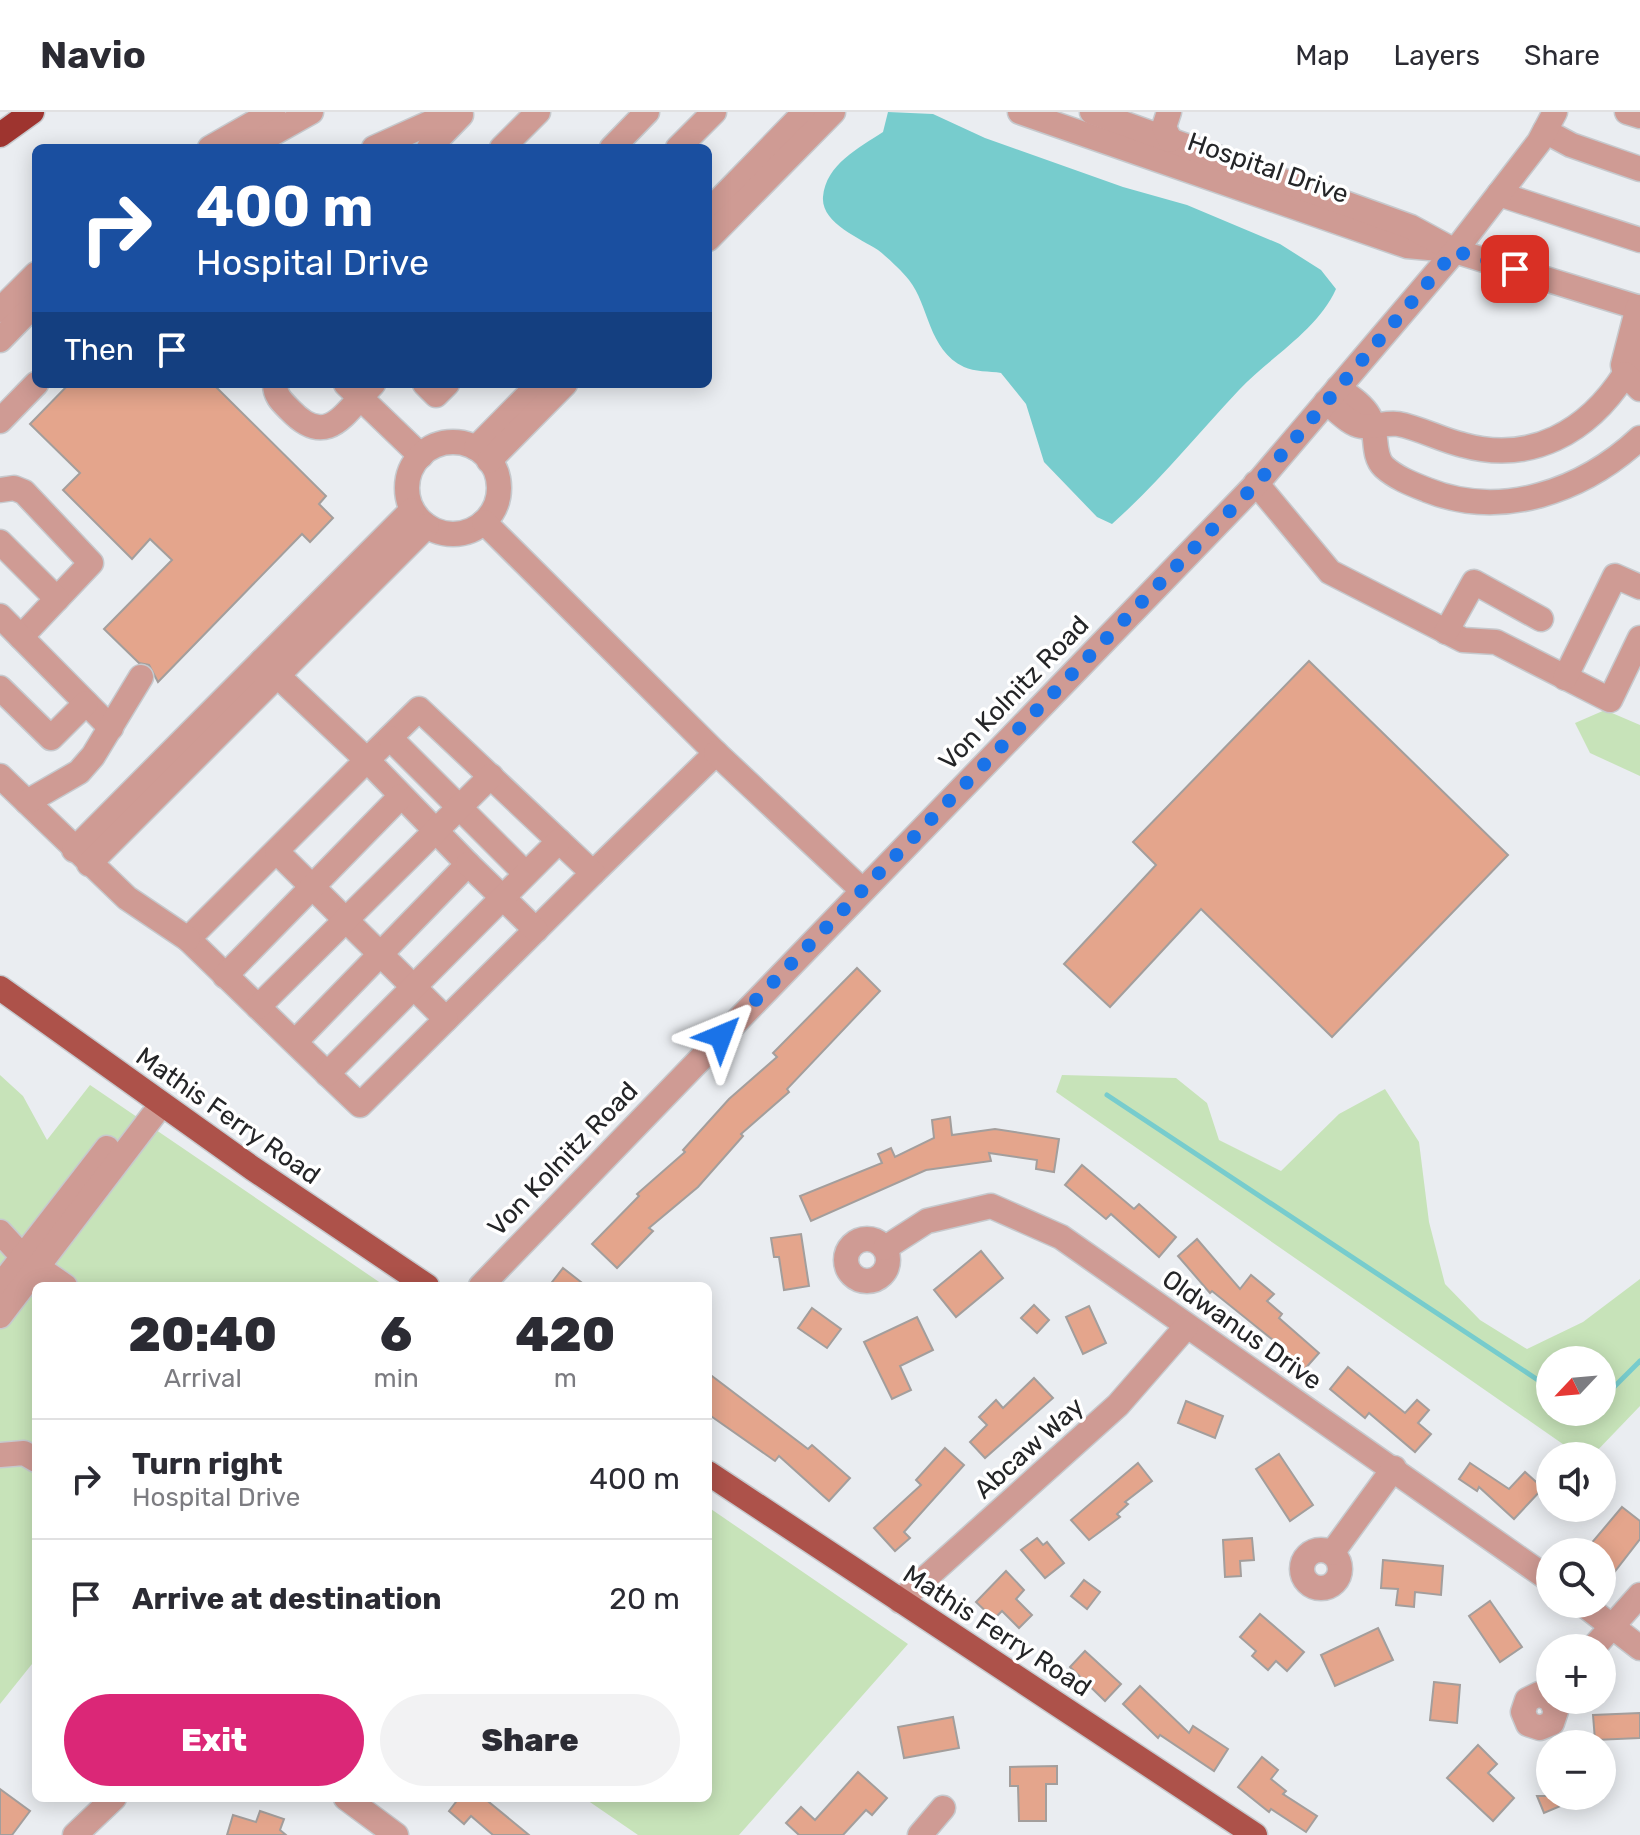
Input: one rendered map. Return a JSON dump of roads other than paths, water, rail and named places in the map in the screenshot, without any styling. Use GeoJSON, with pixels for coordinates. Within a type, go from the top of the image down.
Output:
{"type":"FeatureCollection","features":[{"type":"Feature","properties":{"kind":"highway"},"geometry":{"type":"LineString","coordinates":[[0,135],[32,112]]}},
{"type":"Feature","properties":{"kind":"main road","name":"Mathis Ferry Road"},"geometry":{"type":"LineString","coordinates":[[0,988],[154,1100],[421,1282]]}},
{"type":"Feature","properties":{"kind":"main road","name":"Mathis Ferry Road"},"geometry":{"type":"LineString","coordinates":[[712,1476],[1255,1835]]}},
{"type":"Feature","properties":{"kind":"street"},"geometry":{"type":"LineString","coordinates":[[217,144],[273,112]]}},
{"type":"Feature","properties":{"kind":"street"},"geometry":{"type":"LineString","coordinates":[[254,144],[311,112]]}},
{"type":"Feature","properties":{"kind":"street"},"geometry":{"type":"LineString","coordinates":[[383,144],[454,112]]}},
{"type":"Feature","properties":{"kind":"street"},"geometry":{"type":"LineString","coordinates":[[433,144],[464,112]]}},
{"type":"Feature","properties":{"kind":"street"},"geometry":{"type":"LineString","coordinates":[[506,144],[538,112]]}},
{"type":"Feature","properties":{"kind":"street"},"geometry":{"type":"LineString","coordinates":[[616,144],[647,112]]}},
{"type":"Feature","properties":{"kind":"street"},"geometry":{"type":"LineString","coordinates":[[682,144],[714,112]]}},
{"type":"Feature","properties":{"kind":"street"},"geometry":{"type":"LineString","coordinates":[[712,208],[804,118],[833,112]]}},
{"type":"Feature","properties":{"kind":"street","name":"Hospital Drive"},"geometry":{"type":"LineString","coordinates":[[1020,112],[1407,246],[1455,251],[1639,308]]}},
{"type":"Feature","properties":{"kind":"street","name":"Hospital Drive"},"geometry":{"type":"LineString","coordinates":[[1092,112],[1143,120],[1170,140],[1411,227],[1455,251]]}},
{"type":"Feature","properties":{"kind":"street"},"geometry":{"type":"LineString","coordinates":[[1169,112],[1164,127],[1170,140]]}},
{"type":"Feature","properties":{"kind":"street"},"geometry":{"type":"LineString","coordinates":[[1627,112],[1640,116]]}},
{"type":"Feature","properties":{"kind":"street"},"geometry":{"type":"LineString","coordinates":[[712,234],[804,118]]}},
{"type":"Feature","properties":{"kind":"street"},"geometry":{"type":"LineString","coordinates":[[1550,122],[1571,145],[1640,169]]}},
{"type":"Feature","properties":{"kind":"street","name":"Von Kolnitz Road"},"geometry":{"type":"LineString","coordinates":[[485,1282],[1256,483],[1455,251],[1550,122]]}},
{"type":"Feature","properties":{"kind":"street"},"geometry":{"type":"LineString","coordinates":[[1499,194],[1640,240]]}},
{"type":"Feature","properties":{"kind":"street"},"geometry":{"type":"LineString","coordinates":[[0,310],[32,287]]}},
{"type":"Feature","properties":{"kind":"street"},"geometry":{"type":"LineString","coordinates":[[0,340],[32,289]]}},
{"type":"Feature","properties":{"kind":"street"},"geometry":{"type":"LineString","coordinates":[[1632,382],[1623,365],[1639,308]]}},
{"type":"Feature","properties":{"kind":"street"},"geometry":{"type":"LineString","coordinates":[[1332,395],[1357,425],[1397,424],[1464,446],[1518,452],[1538,446],[1586,420],[1632,382],[1640,354]]}},
{"type":"Feature","properties":{"kind":"street"},"geometry":{"type":"LineString","coordinates":[[0,421],[32,388]]}},
{"type":"Feature","properties":{"kind":"street"},"geometry":{"type":"LineString","coordinates":[[276,388],[279,399],[294,415],[308,427],[320,429],[331,427],[360,388],[421,456]]}},
{"type":"Feature","properties":{"kind":"street"},"geometry":{"type":"LineString","coordinates":[[482,454],[536,388]]}},
{"type":"Feature","properties":{"kind":"street"},"geometry":{"type":"LineString","coordinates":[[482,454],[560,388]]}},
{"type":"Feature","properties":{"kind":"street"},"geometry":{"type":"LineString","coordinates":[[1374,425],[1376,452],[1386,469],[1407,482],[1451,500],[1483,504],[1538,497],[1574,484],[1600,470],[1640,438]]}},
{"type":"Feature","properties":{"kind":"street"},"geometry":{"type":"LineString","coordinates":[[444,443],[460,443],[482,454],[498,481],[498,497],[484,522],[465,533],[449,535],[419,518],[407,494],[408,478],[421,456],[444,443]]}},
{"type":"Feature","properties":{"kind":"street"},"geometry":{"type":"LineString","coordinates":[[1256,483],[1330,572],[1463,640],[1496,642],[1610,700],[1640,638]]}},
{"type":"Feature","properties":{"kind":"street"},"geometry":{"type":"LineString","coordinates":[[0,490],[14,488],[24,492],[91,563],[21,637]]}},
{"type":"Feature","properties":{"kind":"street"},"geometry":{"type":"LineString","coordinates":[[82,857],[419,518]]}},
{"type":"Feature","properties":{"kind":"street"},"geometry":{"type":"LineString","coordinates":[[484,522],[716,753],[862,890]]}},
{"type":"Feature","properties":{"kind":"street"},"geometry":{"type":"LineString","coordinates":[[0,542],[57,599]]}},
{"type":"Feature","properties":{"kind":"street"},"geometry":{"type":"LineString","coordinates":[[1565,678],[1615,576],[1640,587]]}},
{"type":"Feature","properties":{"kind":"street"},"geometry":{"type":"LineString","coordinates":[[1446,632],[1474,582],[1541,619]]}},
{"type":"Feature","properties":{"kind":"street"},"geometry":{"type":"LineString","coordinates":[[0,616],[111,728]]}},
{"type":"Feature","properties":{"kind":"street"},"geometry":{"type":"LineString","coordinates":[[269,668],[367,760],[536,930]]}},
{"type":"Feature","properties":{"kind":"street"},"geometry":{"type":"LineString","coordinates":[[27,802],[79,772],[111,728],[141,677]]}},
{"type":"Feature","properties":{"kind":"street"},"geometry":{"type":"LineString","coordinates":[[0,688],[51,738],[86,703]]}},
{"type":"Feature","properties":{"kind":"street"},"geometry":{"type":"LineString","coordinates":[[188,939],[419,709],[593,873]]}},
{"type":"Feature","properties":{"kind":"street"},"geometry":{"type":"LineString","coordinates":[[390,738],[525,873]]}},
{"type":"Feature","properties":{"kind":"street"},"geometry":{"type":"LineString","coordinates":[[0,776],[127,898],[188,939],[360,1105],[716,753]]}},
{"type":"Feature","properties":{"kind":"street"},"geometry":{"type":"LineString","coordinates":[[258,1007],[434,829],[491,776]]}},
{"type":"Feature","properties":{"kind":"street"},"geometry":{"type":"LineString","coordinates":[[225,976],[401,796]]}},
{"type":"Feature","properties":{"kind":"street"},"geometry":{"type":"LineString","coordinates":[[327,1074],[559,841]]}},
{"type":"Feature","properties":{"kind":"street"},"geometry":{"type":"LineString","coordinates":[[277,852],[446,1019]]}},
{"type":"Feature","properties":{"kind":"street"},"geometry":{"type":"LineString","coordinates":[[295,1042],[468,864]]}},
{"type":"Feature","properties":{"kind":"street"},"geometry":{"type":"LineString","coordinates":[[0,1316],[30,1262],[154,1100]]}},
{"type":"Feature","properties":{"kind":"street","name":"Oldwanus Drive"},"geometry":{"type":"LineString","coordinates":[[885,1248],[927,1221],[991,1206],[1061,1237],[1536,1570]]}},
{"type":"Feature","properties":{"kind":"street"},"geometry":{"type":"LineString","coordinates":[[0,1232],[30,1262],[59,1282]]}},
{"type":"Feature","properties":{"kind":"street"},"geometry":{"type":"LineString","coordinates":[[0,1286],[30,1262]]}},
{"type":"Feature","properties":{"kind":"street","name":"Abcaw Way"},"geometry":{"type":"LineString","coordinates":[[900,1601],[1118,1405],[1186,1327]]}},
{"type":"Feature","properties":{"kind":"street"},"geometry":{"type":"LineString","coordinates":[[0,1455],[24,1453],[32,1458]]}},
{"type":"Feature","properties":{"kind":"street"},"geometry":{"type":"LineString","coordinates":[[1332,1553],[1394,1468]]}},
{"type":"Feature","properties":{"kind":"street"},"geometry":{"type":"LineString","coordinates":[[1605,1634],[1640,1595]]}},
{"type":"Feature","properties":{"kind":"street"},"geometry":{"type":"LineString","coordinates":[[1603,1618],[1640,1648]]}},
{"type":"Feature","properties":{"kind":"street"},"geometry":{"type":"LineString","coordinates":[[75,1835],[110,1802]]}},
{"type":"Feature","properties":{"kind":"street"},"geometry":{"type":"LineString","coordinates":[[351,1802],[396,1835]]}},
{"type":"Feature","properties":{"kind":"street"},"geometry":{"type":"LineString","coordinates":[[920,1835],[943,1808]]}},
{"type":"Feature","properties":{"kind":"water"},"geometry":{"type":"Polygon","coordinates":[[[888,112],[933,114],[985,138],[1123,187],[1187,205],[1280,244],[1321,270],[1336,289],[1328,304],[1305,331],[1239,390],[1112,524],[1097,517],[1044,462],[1026,404],[1001,373],[968,369],[952,359],[936,339],[916,290],[906,276],[878,250],[843,229],[828,215],[823,197],[830,175],[845,158],[883,132],[888,112]]]}},
{"type":"Feature","properties":{"kind":"waterway"},"geometry":{"type":"LineString","coordinates":[[1107,1095],[1536,1379]]}},
{"type":"Feature","properties":{"kind":"waterway"},"geometry":{"type":"LineString","coordinates":[[1616,1385],[1640,1361]]}}]}
